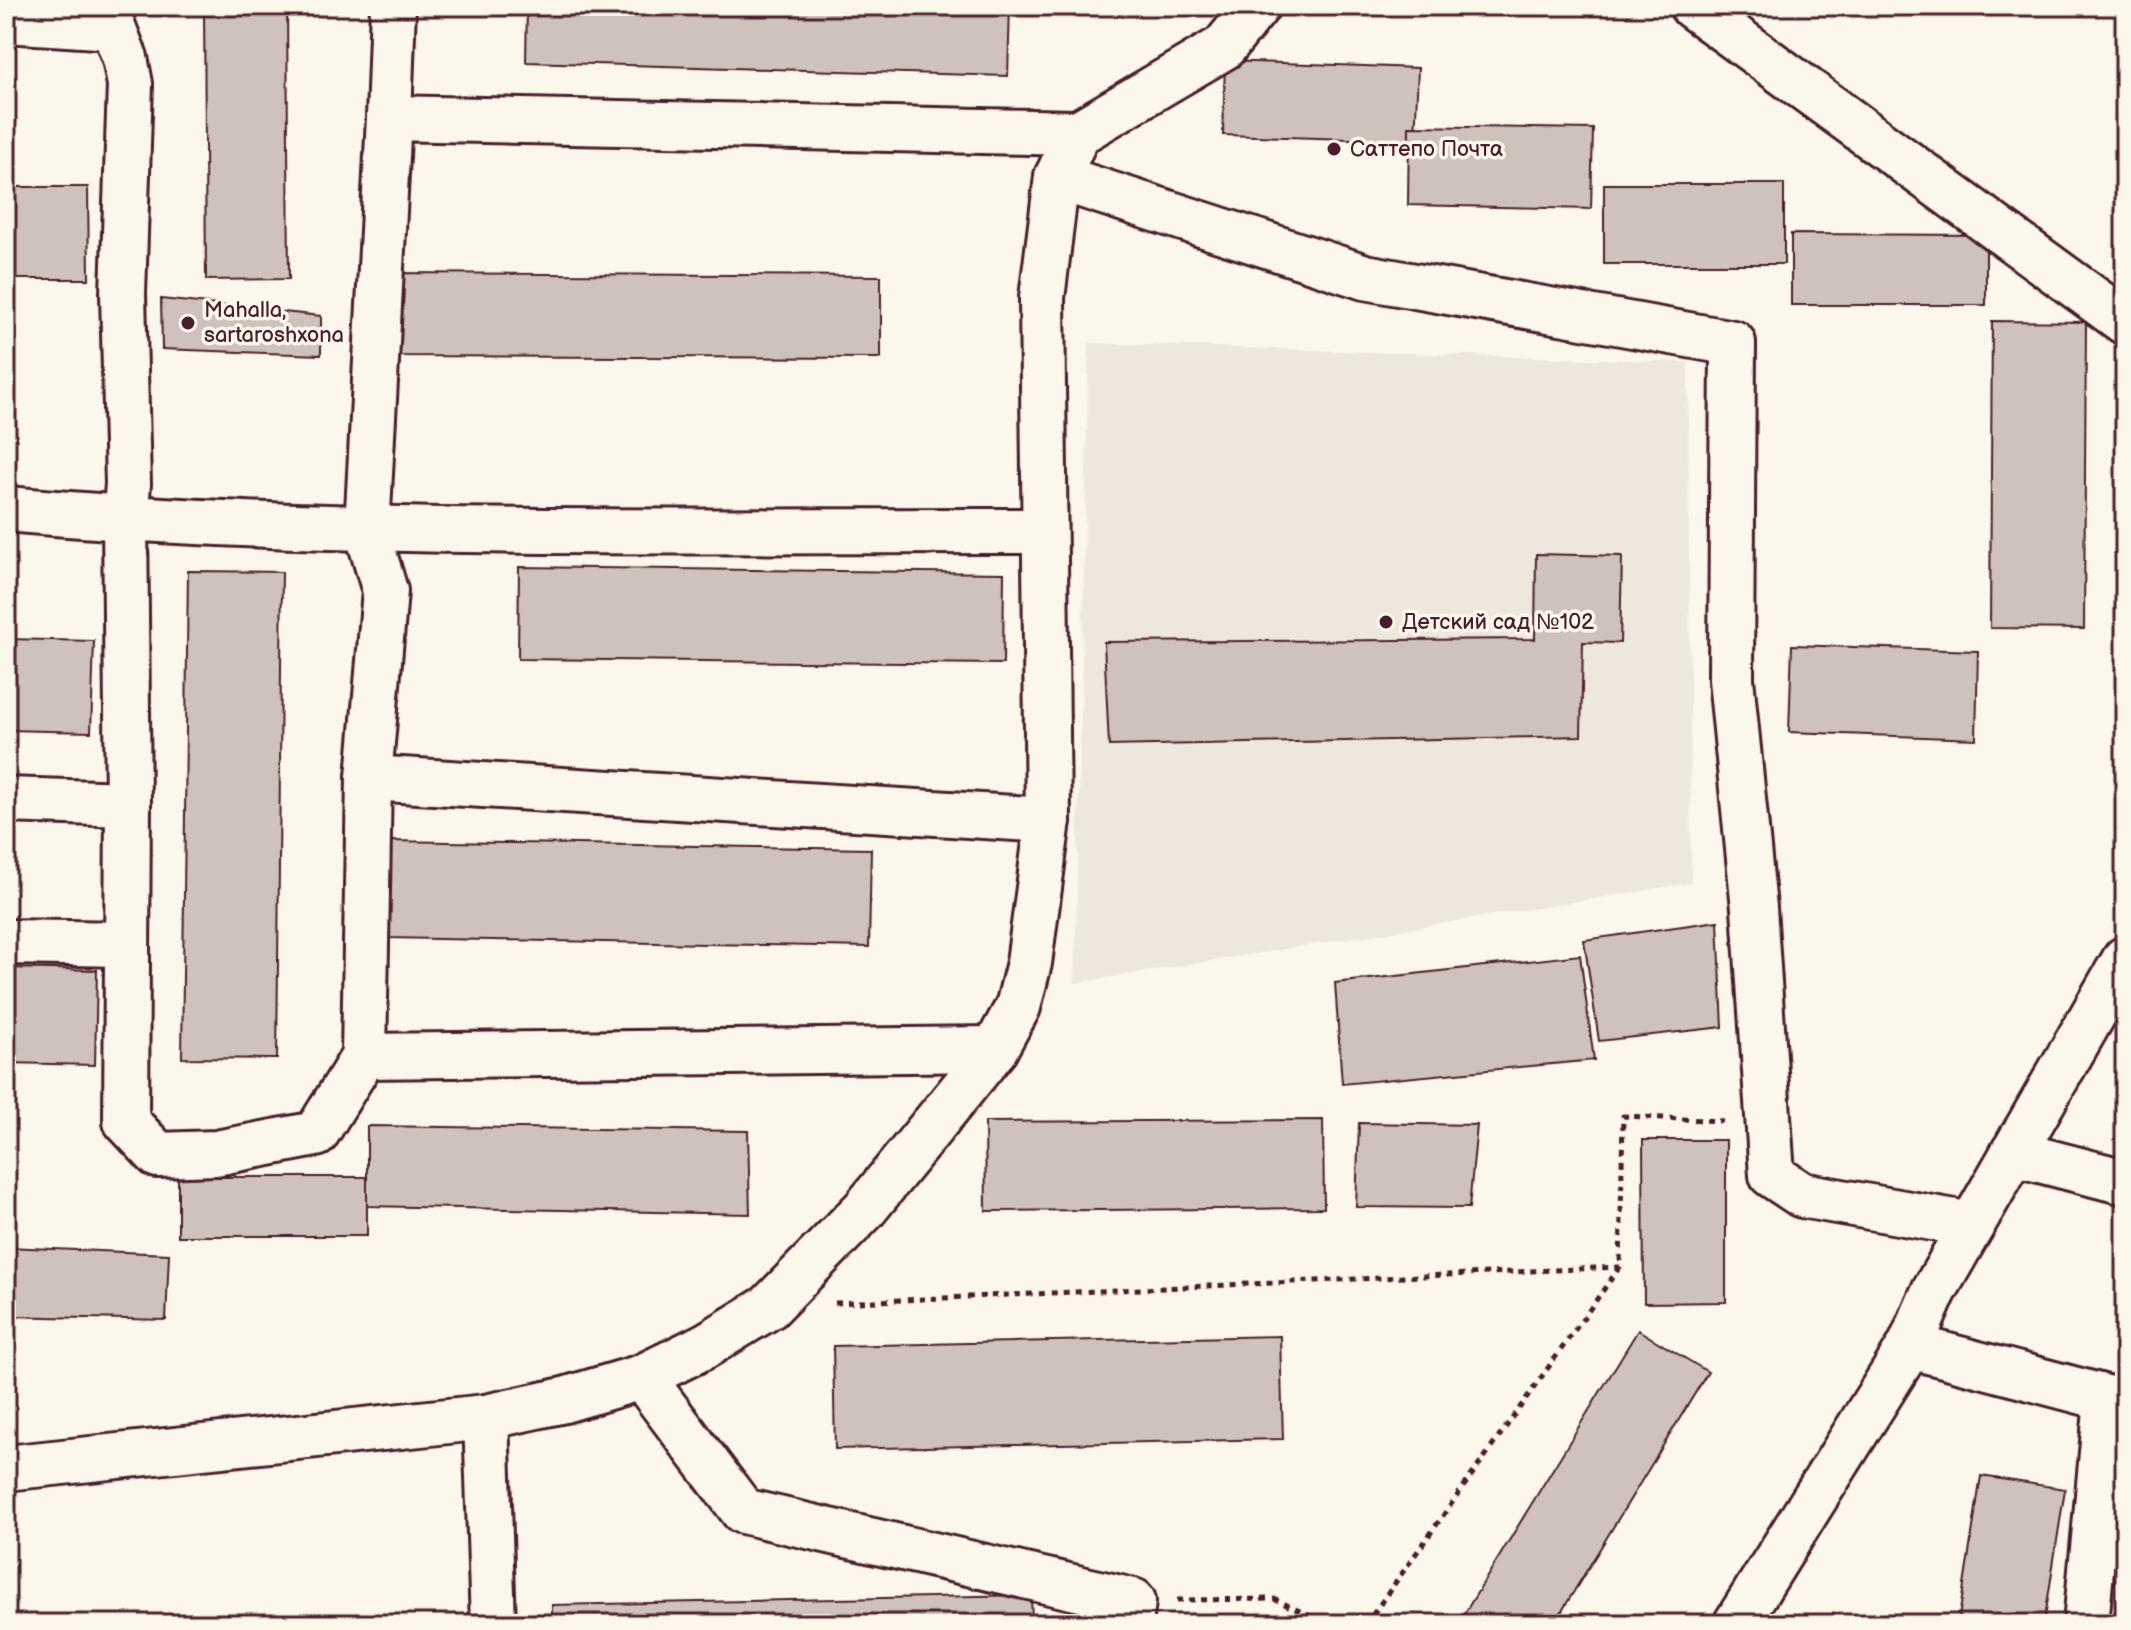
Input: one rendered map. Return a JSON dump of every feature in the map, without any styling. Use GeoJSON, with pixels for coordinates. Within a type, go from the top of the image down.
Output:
{"type":"FeatureCollection","features":[{"type":"Feature","properties":{"kind":"street"},"geometry":{"type":"LineString","coordinates":[[6,20],[113,27],[125,58],[130,84],[130,164],[123,294],[128,455],[125,520],[128,804],[126,1121],[158,1155],[216,1153],[316,1134],[364,1056],[369,778],[385,591],[367,530],[393,6]]}},
{"type":"Feature","properties":{"kind":"street"},"geometry":{"type":"LineString","coordinates":[[389,118],[1078,133],[1224,47],[1257,6]]}},
{"type":"Feature","properties":{"kind":"street"},"geometry":{"type":"LineString","coordinates":[[1692,6],[2125,322]]}},
{"type":"Feature","properties":{"kind":"street"},"geometry":{"type":"LineString","coordinates":[[6,1468],[486,1417],[564,1400],[642,1377],[705,1346],[769,1307],[864,1210],[995,1049],[1018,1007],[1029,963],[1048,820],[1042,298],[1057,177],[1078,133]]}},
{"type":"Feature","properties":{"kind":"street"},"geometry":{"type":"LineString","coordinates":[[1057,177],[1365,277],[1733,343],[1731,679],[1754,908],[1772,1175],[1802,1195],[1972,1225]]}},
{"type":"Feature","properties":{"kind":"street"},"geometry":{"type":"LineString","coordinates":[[6,509],[125,520],[367,530],[1044,531]]}},
{"type":"Feature","properties":{"kind":"street"},"geometry":{"type":"LineString","coordinates":[[369,778],[1048,820]]}},
{"type":"Feature","properties":{"kind":"street"},"geometry":{"type":"LineString","coordinates":[[6,800],[128,804]]}},
{"type":"Feature","properties":{"kind":"street"},"geometry":{"type":"LineString","coordinates":[[6,942],[127,944]]}},
{"type":"Feature","properties":{"kind":"street"},"geometry":{"type":"LineString","coordinates":[[1736,1624],[1910,1346],[1934,1291],[2125,959]]}},
{"type":"Feature","properties":{"kind":"street"},"geometry":{"type":"LineString","coordinates":[[364,1056],[995,1049]]}},
{"type":"Feature","properties":{"kind":"street"},"geometry":{"type":"LineString","coordinates":[[2013,1153],[2125,1182]]}},
{"type":"Feature","properties":{"kind":"street"},"geometry":{"type":"LineString","coordinates":[[1910,1346],[2116,1401],[2086,1624]]}},
{"type":"Feature","properties":{"kind":"street"},"geometry":{"type":"LineString","coordinates":[[642,1377],[743,1511],[1131,1612]]}},
{"type":"Feature","properties":{"kind":"street"},"geometry":{"type":"LineString","coordinates":[[486,1417],[493,1624]]}},
{"type":"Feature","properties":{"kind":"path"},"geometry":{"type":"LineString","coordinates":[[1366,1624],[1620,1267],[1623,1116],[1768,1122]]}},
{"type":"Feature","properties":{"kind":"path"},"geometry":{"type":"LineString","coordinates":[[769,1307],[1007,1292],[1620,1267]]}},
{"type":"Feature","properties":{"kind":"path"},"geometry":{"type":"LineString","coordinates":[[1131,1612],[1274,1599],[1327,1624]]}},
{"type":"Feature","properties":{"kind":"shaded area","name":"Детский сад №102"},"geometry":{"type":"Polygon","coordinates":[[[1089,343],[1688,362],[1691,883],[1075,983],[1089,343]]]}},
{"type":"Feature","properties":{"kind":"building"},"geometry":{"type":"Polygon","coordinates":[[[204,6],[287,6],[289,279],[206,280],[204,6]]]}},
{"type":"Feature","properties":{"kind":"building"},"geometry":{"type":"Polygon","coordinates":[[[527,6],[1010,6],[1008,76],[526,62],[527,6]]]}},
{"type":"Feature","properties":{"kind":"building"},"geometry":{"type":"Polygon","coordinates":[[[1225,61],[1418,68],[1415,141],[1223,135],[1225,61]]]}},
{"type":"Feature","properties":{"kind":"building"},"geometry":{"type":"Polygon","coordinates":[[[1409,126],[1593,129],[1591,209],[1408,205],[1409,126]]]}},
{"type":"Feature","properties":{"kind":"building"},"geometry":{"type":"Polygon","coordinates":[[[1604,184],[1784,184],[1784,264],[1604,264],[1604,184]]]}},
{"type":"Feature","properties":{"kind":"building"},"geometry":{"type":"Polygon","coordinates":[[[6,187],[88,187],[89,279],[6,279],[6,187]]]}},
{"type":"Feature","properties":{"kind":"building"},"geometry":{"type":"Polygon","coordinates":[[[1791,234],[1986,235],[1986,305],[1791,305],[1791,234]]]}},
{"type":"Feature","properties":{"kind":"building"},"geometry":{"type":"Polygon","coordinates":[[[392,273],[881,276],[881,358],[392,356],[392,273]]]}},
{"type":"Feature","properties":{"kind":"building"},"geometry":{"type":"Polygon","coordinates":[[[161,299],[321,316],[321,355],[162,349],[161,299]]]}},
{"type":"Feature","properties":{"kind":"building"},"geometry":{"type":"Polygon","coordinates":[[[1992,321],[2086,322],[2084,629],[1990,628],[1992,321]]]}},
{"type":"Feature","properties":{"kind":"building"},"geometry":{"type":"Polygon","coordinates":[[[1536,554],[1622,556],[1620,643],[1583,642],[1581,736],[1109,746],[1104,642],[1535,639],[1536,554]]]}},
{"type":"Feature","properties":{"kind":"building"},"geometry":{"type":"Polygon","coordinates":[[[519,567],[1004,573],[1003,664],[518,659],[519,567]]]}},
{"type":"Feature","properties":{"kind":"building"},"geometry":{"type":"Polygon","coordinates":[[[188,571],[282,572],[277,1059],[182,1058],[188,571]]]}},
{"type":"Feature","properties":{"kind":"building"},"geometry":{"type":"Polygon","coordinates":[[[6,639],[94,641],[91,732],[6,730],[6,639]]]}},
{"type":"Feature","properties":{"kind":"building"},"geometry":{"type":"Polygon","coordinates":[[[1792,645],[1978,651],[1976,739],[1789,732],[1792,645]]]}},
{"type":"Feature","properties":{"kind":"building"},"geometry":{"type":"Polygon","coordinates":[[[389,841],[871,849],[869,947],[387,938],[389,841]]]}},
{"type":"Feature","properties":{"kind":"building"},"geometry":{"type":"Polygon","coordinates":[[[1718,921],[1723,1027],[1599,1041],[1584,940],[1718,921]]]}},
{"type":"Feature","properties":{"kind":"building"},"geometry":{"type":"Polygon","coordinates":[[[1580,955],[1594,1060],[1342,1084],[1335,983],[1580,955]]]}},
{"type":"Feature","properties":{"kind":"building"},"geometry":{"type":"Polygon","coordinates":[[[6,968],[97,970],[95,1065],[6,1063],[6,968]]]}},
{"type":"Feature","properties":{"kind":"building"},"geometry":{"type":"Polygon","coordinates":[[[1323,1120],[1324,1208],[986,1211],[985,1122],[1323,1120]]]}},
{"type":"Feature","properties":{"kind":"building"},"geometry":{"type":"Polygon","coordinates":[[[1359,1123],[1477,1125],[1469,1208],[1356,1207],[1359,1123]]]}},
{"type":"Feature","properties":{"kind":"building"},"geometry":{"type":"Polygon","coordinates":[[[367,1126],[748,1131],[750,1214],[367,1206],[367,1126]]]}},
{"type":"Feature","properties":{"kind":"building"},"geometry":{"type":"Polygon","coordinates":[[[1643,1140],[1726,1140],[1726,1302],[1644,1303],[1643,1140]]]}},
{"type":"Feature","properties":{"kind":"building"},"geometry":{"type":"Polygon","coordinates":[[[178,1177],[367,1177],[367,1236],[178,1236],[178,1177]]]}},
{"type":"Feature","properties":{"kind":"building"},"geometry":{"type":"Polygon","coordinates":[[[6,1247],[169,1254],[166,1320],[6,1316],[6,1247]]]}},
{"type":"Feature","properties":{"kind":"building"},"geometry":{"type":"Polygon","coordinates":[[[1638,1330],[1708,1372],[1554,1624],[1458,1624],[1638,1330]]]}},
{"type":"Feature","properties":{"kind":"building"},"geometry":{"type":"Polygon","coordinates":[[[1280,1336],[1283,1439],[835,1449],[833,1346],[1280,1336]]]}},
{"type":"Feature","properties":{"kind":"building"},"geometry":{"type":"Polygon","coordinates":[[[1981,1476],[2065,1489],[2044,1624],[1958,1624],[1981,1476]]]}},
{"type":"Feature","properties":{"kind":"building"},"geometry":{"type":"Polygon","coordinates":[[[1031,1595],[1032,1624],[552,1624],[552,1605],[1031,1595]]]}},
{"type":"Feature","properties":{"kind":"place","name":"Саттепо Почта"},"geometry":{"type":"Point","coordinates":[1334,149]}},
{"type":"Feature","properties":{"kind":"place","name":"Mahalla, sartaroshxona"},"geometry":{"type":"Point","coordinates":[188,323]}},
{"type":"Feature","properties":{"kind":"place","name":"Детский сад №102"},"geometry":{"type":"Point","coordinates":[1386,622]}}]}
